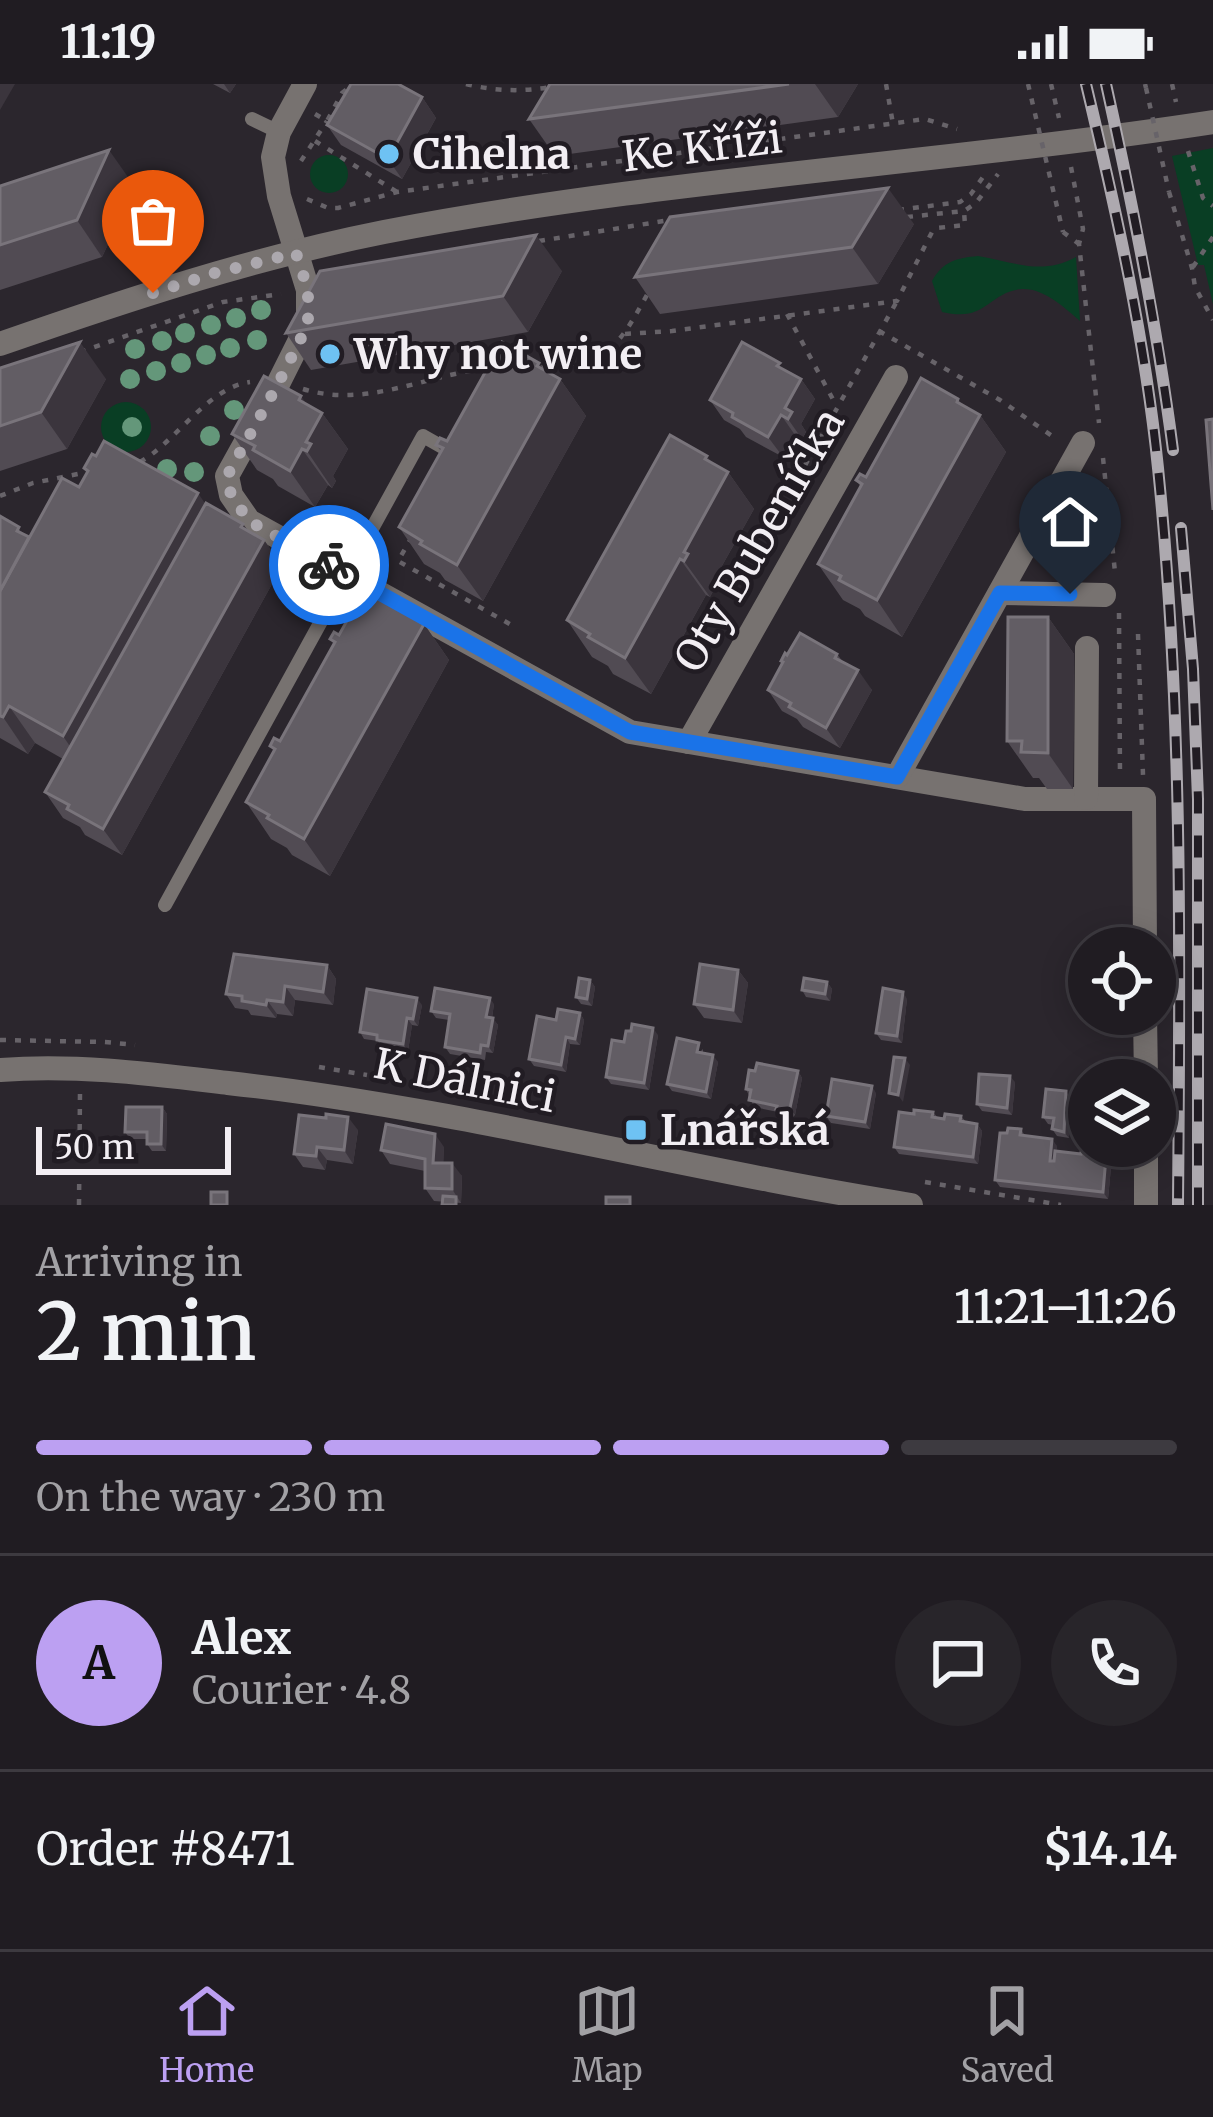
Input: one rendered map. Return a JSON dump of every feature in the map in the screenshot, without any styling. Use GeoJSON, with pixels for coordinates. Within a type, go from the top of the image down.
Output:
{"type":"FeatureCollection","features":[{"type":"Feature","properties":{"kind":"street"},"geometry":{"type":"LineString","coordinates":[[300,93],[278,132],[273,157],[276,184],[308,290],[308,324],[227,476],[231,495],[249,521],[630,732],[1025,799],[1132,800],[1143,927]]}},
{"type":"Feature","properties":{"kind":"street","name":"Ke Kříži"},"geometry":{"type":"LineString","coordinates":[[0,344],[215,273],[383,232],[522,209],[1004,158],[1213,122]]}},
{"type":"Feature","properties":{"kind":"street","name":"Oty Bubeníčka"},"geometry":{"type":"LineString","coordinates":[[689,742],[896,376]]}},
{"type":"Feature","properties":{"kind":"street"},"geometry":{"type":"LineString","coordinates":[[897,777],[1000,593],[1091,449]]}},
{"type":"Feature","properties":{"kind":"street"},"geometry":{"type":"LineString","coordinates":[[1000,593],[1113,598]]}},
{"type":"Feature","properties":{"kind":"street"},"geometry":{"type":"LineString","coordinates":[[1086,798],[1087,648]]}},
{"type":"Feature","properties":{"kind":"street","name":"K Dálnici"},"geometry":{"type":"LineString","coordinates":[[0,1070],[76,1069],[256,1086],[405,1107],[911,1205]]}},
{"type":"Feature","properties":{"kind":"street"},"geometry":{"type":"LineString","coordinates":[[1146,1167],[1146,1205]]}},
{"type":"Feature","properties":{"kind":"lane"},"geometry":{"type":"LineString","coordinates":[[252,119],[278,132]]}},
{"type":"Feature","properties":{"kind":"lane"},"geometry":{"type":"LineString","coordinates":[[165,905],[423,436],[460,457]]}},
{"type":"Feature","properties":{"kind":"lane"},"geometry":{"type":"LineString","coordinates":[[318,624],[337,634]]}},
{"type":"Feature","properties":{"kind":"path"},"geometry":{"type":"LineString","coordinates":[[297,174],[351,84]]}},
{"type":"Feature","properties":{"kind":"path"},"geometry":{"type":"LineString","coordinates":[[466,84],[528,91],[568,84]]}},
{"type":"Feature","properties":{"kind":"path"},"geometry":{"type":"LineString","coordinates":[[886,84],[892,124]]}},
{"type":"Feature","properties":{"kind":"path"},"geometry":{"type":"LineString","coordinates":[[1028,84],[1063,232],[1079,244]]}},
{"type":"Feature","properties":{"kind":"path"},"geometry":{"type":"LineString","coordinates":[[1051,84],[1059,118]]}},
{"type":"Feature","properties":{"kind":"path"},"geometry":{"type":"LineString","coordinates":[[1172,84],[1177,106]]}},
{"type":"Feature","properties":{"kind":"path"},"geometry":{"type":"LineString","coordinates":[[1146,86],[1195,286],[1213,320]]}},
{"type":"Feature","properties":{"kind":"path"},"geometry":{"type":"LineString","coordinates":[[300,93],[328,121]]}},
{"type":"Feature","properties":{"kind":"path"},"geometry":{"type":"LineString","coordinates":[[299,189],[307,199],[338,208],[397,192],[925,119],[963,130]]}},
{"type":"Feature","properties":{"kind":"path"},"geometry":{"type":"LineString","coordinates":[[1021,123],[1040,121]]}},
{"type":"Feature","properties":{"kind":"path"},"geometry":{"type":"LineString","coordinates":[[315,141],[397,192]]}},
{"type":"Feature","properties":{"kind":"path"},"geometry":{"type":"LineString","coordinates":[[1186,146],[1203,198],[1213,206]]}},
{"type":"Feature","properties":{"kind":"path"},"geometry":{"type":"LineString","coordinates":[[1004,158],[976,203],[964,211],[899,214],[961,202],[1004,158]]}},
{"type":"Feature","properties":{"kind":"path"},"geometry":{"type":"LineString","coordinates":[[1070,161],[1083,230],[1079,244],[1091,449],[1113,598],[1132,800]]}},
{"type":"Feature","properties":{"kind":"path"},"geometry":{"type":"LineString","coordinates":[[1203,198],[1213,197]]}},
{"type":"Feature","properties":{"kind":"path"},"geometry":{"type":"LineString","coordinates":[[625,334],[897,301],[932,232],[965,226],[964,211]]}},
{"type":"Feature","properties":{"kind":"path"},"geometry":{"type":"LineString","coordinates":[[1192,268],[1213,237]]}},
{"type":"Feature","properties":{"kind":"path"},"geometry":{"type":"LineString","coordinates":[[67,357],[223,302],[308,290]]}},
{"type":"Feature","properties":{"kind":"path"},"geometry":{"type":"LineString","coordinates":[[524,366],[539,369],[592,362],[625,334],[647,294]]}},
{"type":"Feature","properties":{"kind":"path"},"geometry":{"type":"LineString","coordinates":[[788,314],[837,407]]}},
{"type":"Feature","properties":{"kind":"path"},"geometry":{"type":"LineString","coordinates":[[879,332],[1091,449]]}},
{"type":"Feature","properties":{"kind":"path"},"geometry":{"type":"LineString","coordinates":[[138,464],[238,384],[349,397],[464,371],[506,367]]}},
{"type":"Feature","properties":{"kind":"path"},"geometry":{"type":"LineString","coordinates":[[0,496],[33,483],[104,470]]}},
{"type":"Feature","properties":{"kind":"path"},"geometry":{"type":"LineString","coordinates":[[418,525],[398,561],[515,627]]}},
{"type":"Feature","properties":{"kind":"path"},"geometry":{"type":"LineString","coordinates":[[1132,800],[1138,634]]}},
{"type":"Feature","properties":{"kind":"path"},"geometry":{"type":"LineString","coordinates":[[76,1069],[82,1103],[79,1205]]}},
{"type":"Feature","properties":{"kind":"green space"},"geometry":{"type":"Polygon","coordinates":[[[1213,148],[1213,304],[1204,265],[1198,265],[1172,156],[1213,148]]]}},
{"type":"Feature","properties":{"kind":"green space"},"geometry":{"type":"Polygon","coordinates":[[[329,155],[342,161],[348,174],[342,187],[329,193],[316,187],[310,174],[316,161],[329,155]]]}},
{"type":"Feature","properties":{"kind":"green space"},"geometry":{"type":"Polygon","coordinates":[[[978,256],[1039,267],[1076,257],[1080,321],[1046,295],[1022,289],[969,313],[942,312],[932,281],[936,274],[951,262],[978,256]]]}},
{"type":"Feature","properties":{"kind":"green space"},"geometry":{"type":"Polygon","coordinates":[[[126,402],[144,409],[151,427],[144,445],[126,452],[108,445],[101,427],[108,409],[126,402]]]}},
{"type":"Feature","properties":{"kind":"building"},"geometry":{"type":"Polygon","coordinates":[[[351,84],[398,84],[422,97],[388,159],[327,125],[351,84]]]}},
{"type":"Feature","properties":{"kind":"building"},"geometry":{"type":"Polygon","coordinates":[[[550,84],[789,84],[529,119],[550,84]]]}},
{"type":"Feature","properties":{"kind":"building"},"geometry":{"type":"Polygon","coordinates":[[[109,150],[77,220],[0,245],[0,186],[109,150]]]}},
{"type":"Feature","properties":{"kind":"building"},"geometry":{"type":"Polygon","coordinates":[[[888,188],[852,247],[635,277],[670,217],[888,188]]]}},
{"type":"Feature","properties":{"kind":"building"},"geometry":{"type":"Polygon","coordinates":[[[536,235],[503,296],[286,333],[320,271],[536,235]]]}},
{"type":"Feature","properties":{"kind":"building"},"geometry":{"type":"Polygon","coordinates":[[[80,342],[41,412],[0,426],[0,368],[80,342]]]}},
{"type":"Feature","properties":{"kind":"building"},"geometry":{"type":"Polygon","coordinates":[[[502,342],[560,379],[457,565],[399,527],[443,448],[436,445],[440,438],[447,441],[502,342]]]}},
{"type":"Feature","properties":{"kind":"building"},"geometry":{"type":"Polygon","coordinates":[[[742,342],[801,379],[785,408],[792,412],[788,419],[781,415],[768,437],[710,400],[742,342]]]}},
{"type":"Feature","properties":{"kind":"building"},"geometry":{"type":"Polygon","coordinates":[[[264,376],[322,413],[306,442],[311,444],[307,451],[302,449],[290,471],[232,434],[264,376]]]}},
{"type":"Feature","properties":{"kind":"building"},"geometry":{"type":"Polygon","coordinates":[[[921,378],[980,415],[877,600],[818,564],[862,484],[856,480],[860,474],[866,477],[921,378]]]}},
{"type":"Feature","properties":{"kind":"building"},"geometry":{"type":"Polygon","coordinates":[[[1213,419],[1213,510],[1206,420],[1213,419]]]}},
{"type":"Feature","properties":{"kind":"building"},"geometry":{"type":"Polygon","coordinates":[[[670,435],[728,472],[684,552],[688,554],[684,561],[680,559],[625,658],[567,620],[670,435]]]}},
{"type":"Feature","properties":{"kind":"building"},"geometry":{"type":"Polygon","coordinates":[[[104,441],[198,493],[63,736],[9,706],[0,716],[0,591],[62,478],[79,487],[88,471],[84,468],[104,441]]]}},
{"type":"Feature","properties":{"kind":"building"},"geometry":{"type":"Polygon","coordinates":[[[206,503],[264,540],[103,829],[45,792],[206,503]]]}},
{"type":"Feature","properties":{"kind":"building"},"geometry":{"type":"Polygon","coordinates":[[[0,516],[29,537],[0,591],[0,516]]]}},
{"type":"Feature","properties":{"kind":"building"},"geometry":{"type":"Polygon","coordinates":[[[366,587],[424,624],[304,839],[246,802],[275,749],[270,746],[274,738],[280,741],[335,642],[330,639],[334,632],[339,635],[366,587]]]}},
{"type":"Feature","properties":{"kind":"building"},"geometry":{"type":"Polygon","coordinates":[[[1008,617],[1048,617],[1048,753],[1021,752],[1022,741],[1007,741],[1008,617]]]}},
{"type":"Feature","properties":{"kind":"building"},"geometry":{"type":"Polygon","coordinates":[[[800,633],[858,670],[826,728],[768,690],[800,633]]]}},
{"type":"Feature","properties":{"kind":"building"},"geometry":{"type":"Polygon","coordinates":[[[234,954],[327,965],[323,992],[285,986],[283,1002],[242,1001],[242,996],[226,994],[234,954]]]}},
{"type":"Feature","properties":{"kind":"building"},"geometry":{"type":"Polygon","coordinates":[[[700,964],[738,970],[733,1010],[694,1004],[700,964]]]}},
{"type":"Feature","properties":{"kind":"building"},"geometry":{"type":"Polygon","coordinates":[[[579,978],[590,980],[587,999],[576,997],[579,978]]]}},
{"type":"Feature","properties":{"kind":"building"},"geometry":{"type":"Polygon","coordinates":[[[804,978],[827,982],[825,994],[802,990],[804,978]]]}},
{"type":"Feature","properties":{"kind":"building"},"geometry":{"type":"Polygon","coordinates":[[[435,988],[490,998],[486,1017],[493,1018],[488,1046],[481,1045],[480,1053],[445,1047],[450,1014],[431,1011],[435,988]]]}},
{"type":"Feature","properties":{"kind":"building"},"geometry":{"type":"Polygon","coordinates":[[[883,988],[903,992],[897,1036],[876,1033],[883,988]]]}},
{"type":"Feature","properties":{"kind":"building"},"geometry":{"type":"Polygon","coordinates":[[[367,989],[417,998],[413,1019],[407,1018],[403,1044],[360,1032],[367,989]]]}},
{"type":"Feature","properties":{"kind":"building"},"geometry":{"type":"Polygon","coordinates":[[[558,1009],[580,1013],[575,1039],[566,1037],[561,1065],[529,1059],[537,1016],[556,1020],[558,1009]]]}},
{"type":"Feature","properties":{"kind":"building"},"geometry":{"type":"Polygon","coordinates":[[[632,1024],[653,1028],[644,1083],[606,1077],[612,1040],[624,1042],[632,1024]]]}},
{"type":"Feature","properties":{"kind":"building"},"geometry":{"type":"Polygon","coordinates":[[[677,1038],[699,1043],[697,1052],[713,1055],[706,1092],[667,1084],[677,1038]]]}},
{"type":"Feature","properties":{"kind":"building"},"geometry":{"type":"Polygon","coordinates":[[[894,1057],[905,1058],[898,1095],[889,1093],[894,1057]]]}},
{"type":"Feature","properties":{"kind":"building"},"geometry":{"type":"Polygon","coordinates":[[[757,1063],[798,1071],[788,1111],[749,1100],[749,1070],[755,1071],[757,1063]]]}},
{"type":"Feature","properties":{"kind":"building"},"geometry":{"type":"Polygon","coordinates":[[[979,1074],[1010,1076],[1007,1108],[977,1104],[979,1074]]]}},
{"type":"Feature","properties":{"kind":"building"},"geometry":{"type":"Polygon","coordinates":[[[832,1079],[872,1086],[865,1122],[826,1116],[832,1079]]]}},
{"type":"Feature","properties":{"kind":"building"},"geometry":{"type":"Polygon","coordinates":[[[1046,1089],[1066,1091],[1064,1132],[1052,1129],[1054,1118],[1043,1117],[1046,1089]]]}},
{"type":"Feature","properties":{"kind":"building"},"geometry":{"type":"Polygon","coordinates":[[[126,1107],[162,1107],[161,1144],[147,1144],[147,1132],[125,1132],[126,1107]]]}},
{"type":"Feature","properties":{"kind":"building"},"geometry":{"type":"Polygon","coordinates":[[[914,1110],[944,1119],[945,1114],[961,1116],[960,1121],[977,1124],[973,1157],[894,1147],[899,1112],[914,1114],[914,1110]]]}},
{"type":"Feature","properties":{"kind":"building"},"geometry":{"type":"Polygon","coordinates":[[[326,1114],[348,1117],[344,1150],[317,1147],[316,1156],[294,1154],[299,1115],[326,1118],[326,1114]]]}},
{"type":"Feature","properties":{"kind":"building"},"geometry":{"type":"Polygon","coordinates":[[[386,1124],[435,1134],[433,1163],[452,1163],[452,1189],[425,1188],[425,1159],[381,1150],[386,1124]]]}},
{"type":"Feature","properties":{"kind":"building"},"geometry":{"type":"Polygon","coordinates":[[[1008,1128],[1021,1129],[1020,1135],[1052,1139],[1050,1161],[1055,1151],[1068,1152],[1068,1167],[1105,1167],[1103,1192],[995,1180],[1000,1133],[1007,1133],[1008,1128]]]}},
{"type":"Feature","properties":{"kind":"building"},"geometry":{"type":"Polygon","coordinates":[[[211,1192],[227,1192],[227,1205],[211,1205],[211,1192]]]}},
{"type":"Feature","properties":{"kind":"building"},"geometry":{"type":"Polygon","coordinates":[[[443,1196],[456,1197],[456,1205],[442,1205],[443,1196]]]}},
{"type":"Feature","properties":{"kind":"building"},"geometry":{"type":"Polygon","coordinates":[[[606,1197],[630,1197],[630,1205],[606,1205],[606,1197]]]}},
{"type":"Feature","properties":{"kind":"railway"},"geometry":{"type":"LineString","coordinates":[[1086,84],[1137,323],[1166,560],[1178,836],[1178,1205]]}},
{"type":"Feature","properties":{"kind":"railway"},"geometry":{"type":"LineString","coordinates":[[1106,84],[1144,266],[1173,450]]}},
{"type":"Feature","properties":{"kind":"railway"},"geometry":{"type":"LineString","coordinates":[[1181,528],[1198,799],[1198,1205]]}},
{"type":"Feature","properties":{"kind":"way so far"},"geometry":{"type":"LineString","coordinates":[[153,293],[296,253],[308,290],[308,324],[227,476],[231,495],[249,521],[329,565]]}},
{"type":"Feature","properties":{"kind":"place","name":"Cihelna"},"geometry":{"type":"Point","coordinates":[389,154]}},
{"type":"Feature","properties":{"kind":"place","name":"Why not wine"},"geometry":{"type":"Point","coordinates":[330,354]}},
{"type":"Feature","properties":{"kind":"place","name":"Lnářská"},"geometry":{"type":"Point","coordinates":[636,1130]}},
{"type":"Feature","properties":{"kind":"route"},"geometry":{"type":"LineString","coordinates":[[329,565],[630,732],[897,777],[1000,593],[1070,594]]}}]}
